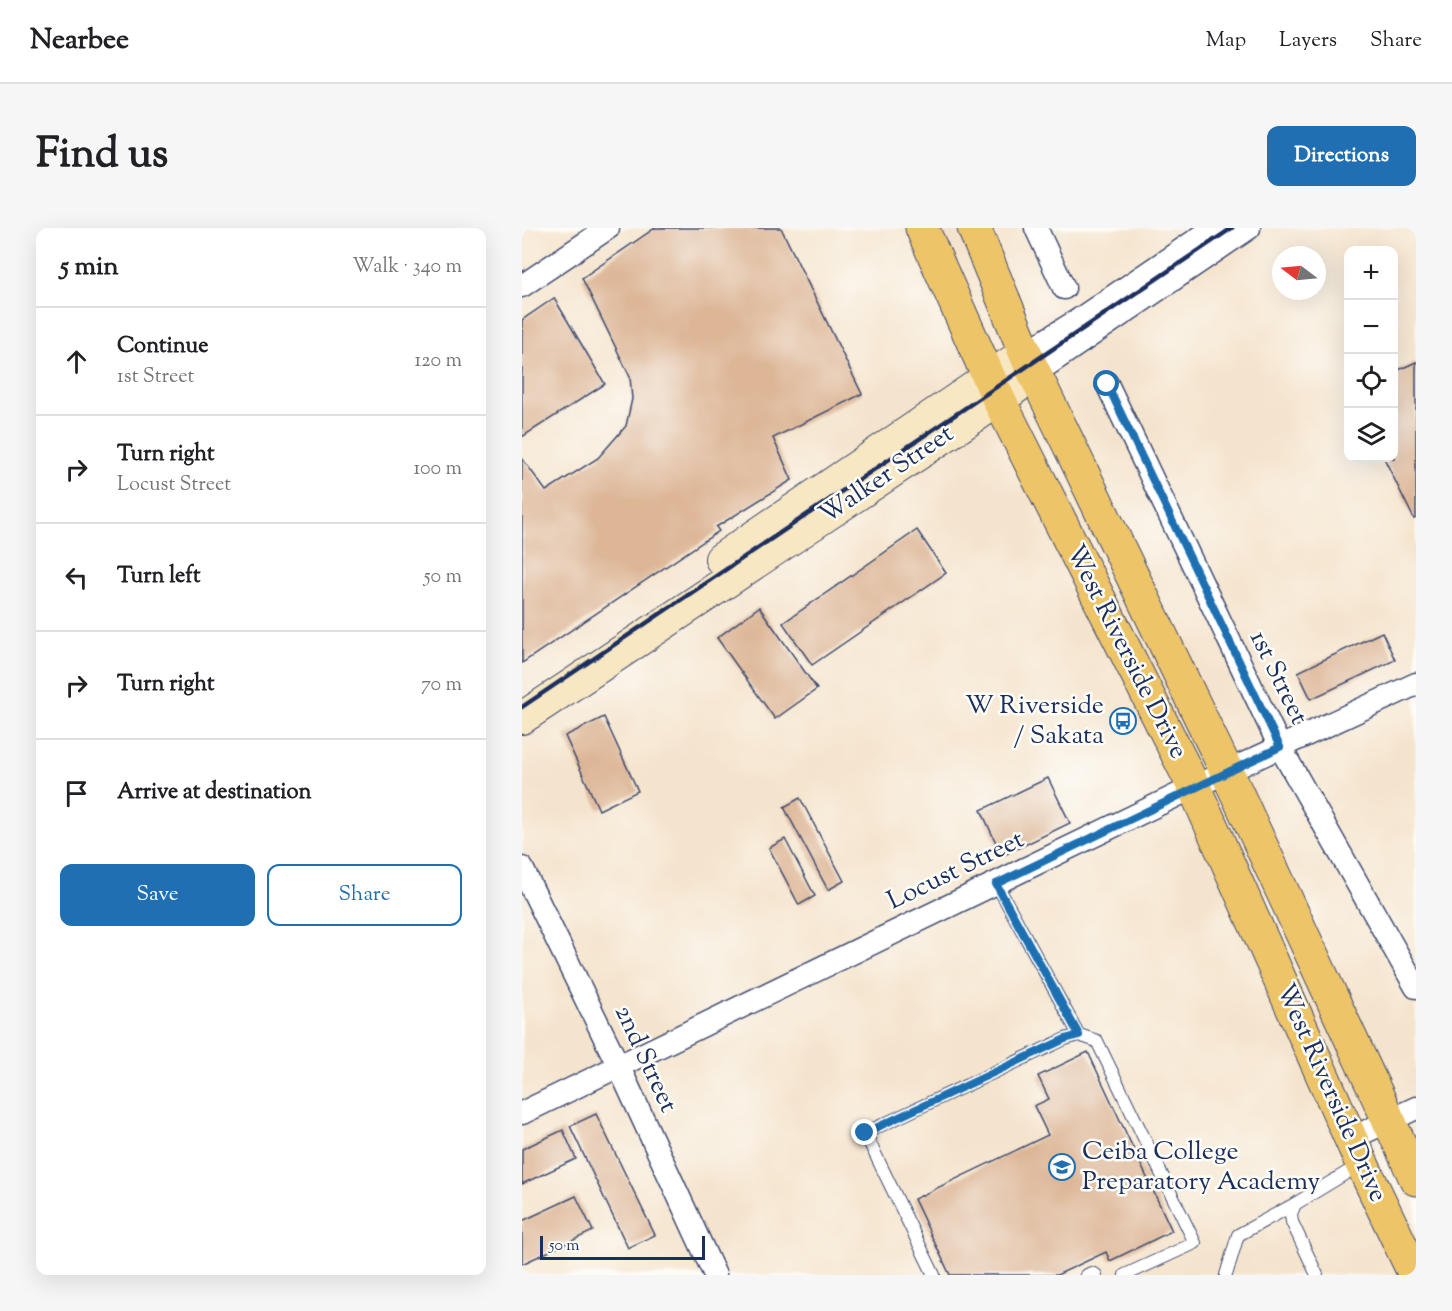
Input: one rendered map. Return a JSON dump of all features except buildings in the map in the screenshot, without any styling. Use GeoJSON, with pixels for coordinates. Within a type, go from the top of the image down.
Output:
{"type":"FeatureCollection","features":[{"type":"Feature","properties":{"kind":"highway","name":"West Riverside Drive"},"geometry":{"type":"LineString","coordinates":[[922,228],[994,388],[1194,787],[1356,1152],[1414,1275]]}},
{"type":"Feature","properties":{"kind":"highway","name":"West Riverside Drive"},"geometry":{"type":"LineString","coordinates":[[974,228],[1030,364],[1227,772],[1402,1114],[1416,1179]]}},
{"type":"Feature","properties":{"kind":"main road","name":"Walker Street"},"geometry":{"type":"LineString","coordinates":[[522,695],[1030,364]]}},
{"type":"Feature","properties":{"kind":"main road","name":"Walker Street"},"geometry":{"type":"LineString","coordinates":[[522,718],[994,388]]}},
{"type":"Feature","properties":{"kind":"street"},"geometry":{"type":"LineString","coordinates":[[522,286],[608,228]]}},
{"type":"Feature","properties":{"kind":"street"},"geometry":{"type":"LineString","coordinates":[[1036,228],[1064,288]]}},
{"type":"Feature","properties":{"kind":"street","name":"Walker Street"},"geometry":{"type":"LineString","coordinates":[[1030,364],[1078,320],[1214,228]]}},
{"type":"Feature","properties":{"kind":"street","name":"Walker Street"},"geometry":{"type":"LineString","coordinates":[[1030,364],[1249,228]]}},
{"type":"Feature","properties":{"kind":"street","name":"1st Street"},"geometry":{"type":"LineString","coordinates":[[1107,384],[1280,747],[1416,987]]}},
{"type":"Feature","properties":{"kind":"street","name":"Locust Street"},"geometry":{"type":"LineString","coordinates":[[522,1113],[1194,787],[1416,684]]}},
{"type":"Feature","properties":{"kind":"street","name":"2nd Street"},"geometry":{"type":"LineString","coordinates":[[522,868],[619,1067],[715,1275]]}},
{"type":"Feature","properties":{"kind":"street"},"geometry":{"type":"LineString","coordinates":[[1356,1152],[1402,1114]]}},
{"type":"Feature","properties":{"kind":"lane"},"geometry":{"type":"LineString","coordinates":[[996,884],[1079,1035]]}},
{"type":"Feature","properties":{"kind":"lane"},"geometry":{"type":"LineString","coordinates":[[934,1275],[865,1133],[1065,1039],[1079,1035],[1097,1041],[1195,1243],[1125,1275]]}},
{"type":"Feature","properties":{"kind":"lane"},"geometry":{"type":"LineString","coordinates":[[1226,1275],[1238,1235],[1295,1204],[1356,1152]]}},
{"type":"Feature","properties":{"kind":"lane"},"geometry":{"type":"LineString","coordinates":[[1295,1204],[1291,1214],[1292,1222],[1317,1275]]}},
{"type":"Feature","properties":{"kind":"lane"},"geometry":{"type":"LineString","coordinates":[[1087,1275],[1091,1273],[1096,1275]]}},
{"type":"Feature","properties":{"kind":"railway"},"geometry":{"type":"LineString","coordinates":[[522,707],[1232,228]]}},
{"type":"Feature","properties":{"kind":"place","name":"W Riverside / Sakata"},"geometry":{"type":"Point","coordinates":[1123,721]}},
{"type":"Feature","properties":{"kind":"place","name":"Ceiba College Preparatory Academy"},"geometry":{"type":"Point","coordinates":[1062,1167]}},
{"type":"Feature","properties":{"kind":"route"},"geometry":{"type":"LineString","coordinates":[[865,1133],[1065,1039],[1079,1035],[996,884],[1280,747],[1107,384]]}}]}
